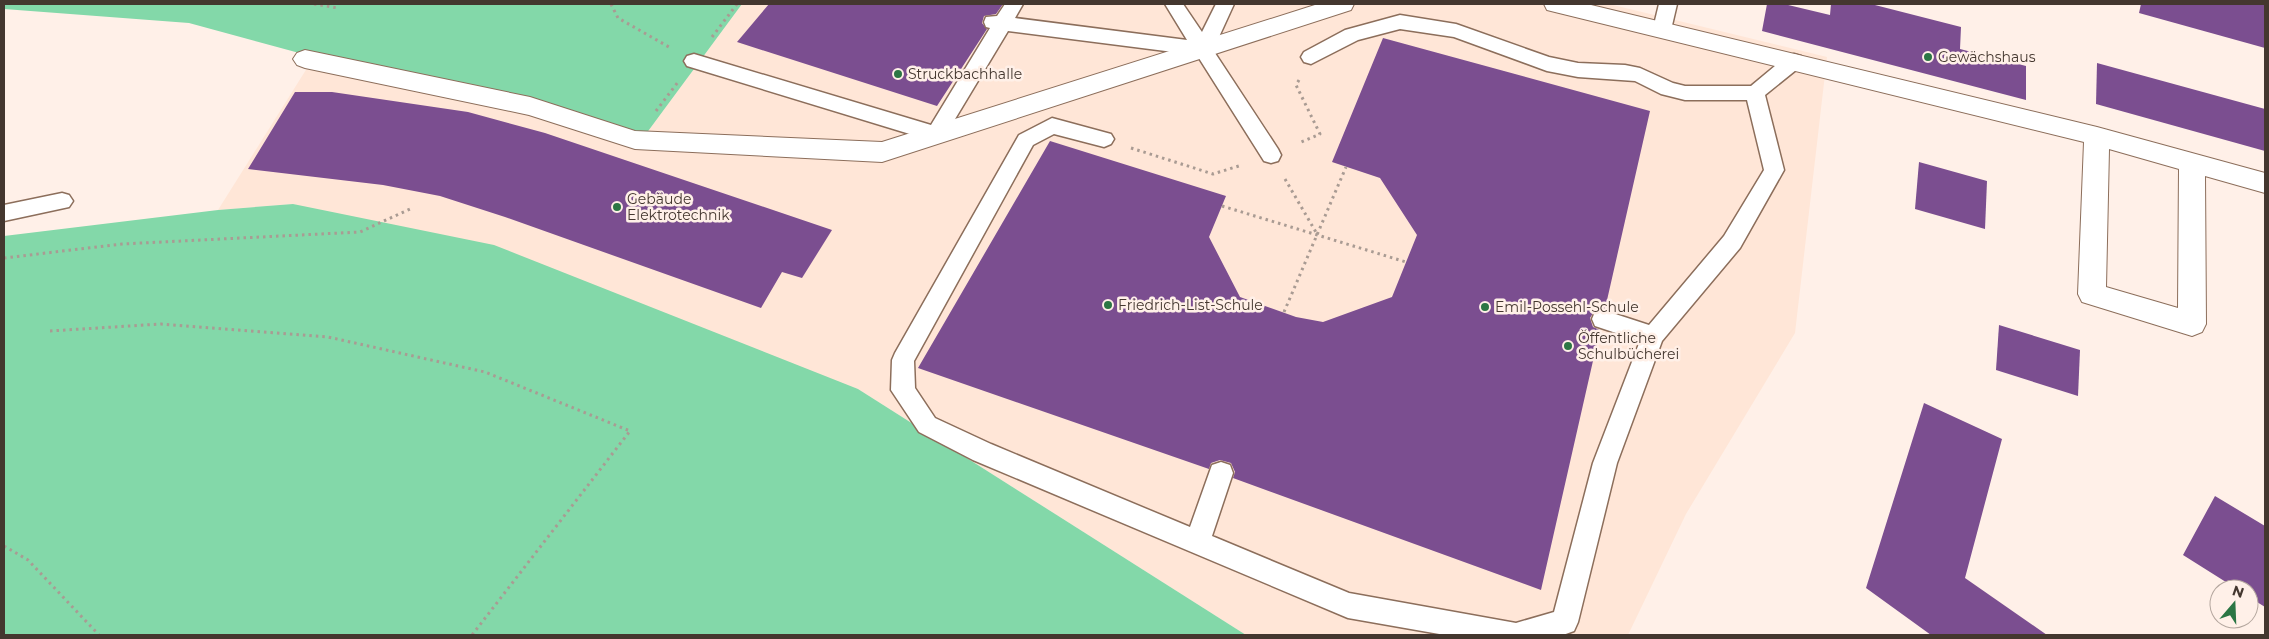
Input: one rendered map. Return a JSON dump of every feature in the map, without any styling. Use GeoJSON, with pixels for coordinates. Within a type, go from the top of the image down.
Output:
{"type":"FeatureCollection","features":[{"type":"Feature","properties":{"kind":"street"},"geometry":{"type":"LineString","coordinates":[[305,59],[530,106],[635,140],[882,152],[1343,4]]}},
{"type":"Feature","properties":{"kind":"street"},"geometry":{"type":"LineString","coordinates":[[1556,4],[2097,136],[2265,183]]}},
{"type":"Feature","properties":{"kind":"street"},"geometry":{"type":"LineString","coordinates":[[2097,136],[2092,294],[2192,324],[2192,162]]}},
{"type":"Feature","properties":{"kind":"lane"},"geometry":{"type":"LineString","coordinates":[[694,61],[936,134],[997,23],[1014,4]]}},
{"type":"Feature","properties":{"kind":"lane"},"geometry":{"type":"LineString","coordinates":[[1174,4],[1271,154]]}},
{"type":"Feature","properties":{"kind":"lane"},"geometry":{"type":"LineString","coordinates":[[1204,49],[1226,4]]}},
{"type":"Feature","properties":{"kind":"lane"},"geometry":{"type":"LineString","coordinates":[[1663,29],[1668,4]]}},
{"type":"Feature","properties":{"kind":"lane"},"geometry":{"type":"LineString","coordinates":[[1311,57],[1352,35],[1400,22],[1456,31],[1547,64],[1578,70],[1625,72],[1640,75],[1668,89],[1686,93],[1755,93],[1794,62]]}},
{"type":"Feature","properties":{"kind":"lane"},"geometry":{"type":"LineString","coordinates":[[997,23],[1204,49]]}},
{"type":"Feature","properties":{"kind":"lane"},"geometry":{"type":"LineString","coordinates":[[1519,635],[1565,622],[1605,463],[1653,336],[1732,242],[1774,170],[1755,93]]}},
{"type":"Feature","properties":{"kind":"lane"},"geometry":{"type":"LineString","coordinates":[[1104,139],[1052,126],[1036,143],[903,360],[903,390],[927,425],[982,452],[1348,605],[1514,635]]}},
{"type":"Feature","properties":{"kind":"lane"},"geometry":{"type":"LineString","coordinates":[[4,213],[62,201]]}},
{"type":"Feature","properties":{"kind":"lane"},"geometry":{"type":"LineString","coordinates":[[1603,319],[1653,336]]}},
{"type":"Feature","properties":{"kind":"lane"},"geometry":{"type":"LineString","coordinates":[[1198,541],[1221,473]]}},
{"type":"Feature","properties":{"kind":"path"},"geometry":{"type":"LineString","coordinates":[[314,4],[338,8]]}},
{"type":"Feature","properties":{"kind":"path"},"geometry":{"type":"LineString","coordinates":[[611,4],[618,18],[694,61]]}},
{"type":"Feature","properties":{"kind":"path"},"geometry":{"type":"LineString","coordinates":[[1148,154],[1213,174],[1271,154],[1320,134],[1296,85]]}},
{"type":"Feature","properties":{"kind":"path"},"geometry":{"type":"LineString","coordinates":[[1271,154],[1317,235]]}},
{"type":"Feature","properties":{"kind":"path"},"geometry":{"type":"LineString","coordinates":[[1284,312],[1346,167]]}},
{"type":"Feature","properties":{"kind":"path"},"geometry":{"type":"LineString","coordinates":[[1222,206],[1406,262]]}},
{"type":"Feature","properties":{"kind":"path"},"geometry":{"type":"LineString","coordinates":[[4,258],[122,244],[360,232],[410,209]]}},
{"type":"Feature","properties":{"kind":"path"},"geometry":{"type":"LineString","coordinates":[[50,331],[161,324],[328,336],[485,372],[630,431],[472,635]]}},
{"type":"Feature","properties":{"kind":"path"},"geometry":{"type":"LineString","coordinates":[[4,546],[28,560],[99,635]]}},
{"type":"Feature","properties":{"kind":"shaded area"},"geometry":{"type":"Polygon","coordinates":[[[742,4],[1609,4],[1827,57],[1795,333],[1686,514],[1628,635],[1246,635],[858,389],[293,204],[218,210],[314,57],[643,138],[742,4]]]}},
{"type":"Feature","properties":{"kind":"green space"},"geometry":{"type":"Polygon","coordinates":[[[4,4],[742,4],[643,138],[314,57],[189,23],[4,9],[4,4]]]}},
{"type":"Feature","properties":{"kind":"green space"},"geometry":{"type":"Polygon","coordinates":[[[293,204],[494,245],[858,389],[1246,635],[4,635],[4,236],[218,210],[293,204]]]}},
{"type":"Feature","properties":{"kind":"building","name":"Struckbachhalle"},"geometry":{"type":"Polygon","coordinates":[[[769,4],[1003,4],[996,14],[984,16],[982,23],[987,29],[937,106],[737,42],[769,4]]]}},
{"type":"Feature","properties":{"kind":"building","name":"Gewächshaus"},"geometry":{"type":"Polygon","coordinates":[[[1767,4],[1784,4],[1830,15],[1831,4],[1871,4],[1961,27],[1960,49],[2026,66],[2026,100],[1762,31],[1767,4]]]}},
{"type":"Feature","properties":{"kind":"building"},"geometry":{"type":"Polygon","coordinates":[[[2141,4],[2265,4],[2265,48],[2139,13],[2141,4]]]}},
{"type":"Feature","properties":{"kind":"building","name":"Emil-Possehl-Schule"},"geometry":{"type":"Polygon","coordinates":[[[1383,38],[1650,111],[1605,309],[1595,310],[1590,318],[1593,327],[1600,330],[1541,590],[1233,478],[1235,472],[1231,463],[1220,460],[1211,463],[1209,469],[918,368],[1050,141],[1226,196],[1209,237],[1240,297],[1296,317],[1323,322],[1392,297],[1417,235],[1380,178],[1332,162],[1383,38]]]}},
{"type":"Feature","properties":{"kind":"building"},"geometry":{"type":"Polygon","coordinates":[[[2097,63],[2265,109],[2265,151],[2096,104],[2097,63]]]}},
{"type":"Feature","properties":{"kind":"building","name":"Gebäude Elektrotechnik"},"geometry":{"type":"Polygon","coordinates":[[[295,92],[332,92],[468,112],[545,133],[832,230],[802,278],[782,272],[761,308],[505,217],[440,196],[383,185],[248,169],[295,92]]]}},
{"type":"Feature","properties":{"kind":"building"},"geometry":{"type":"Polygon","coordinates":[[[1919,162],[1987,181],[1985,229],[1915,209],[1919,162]]]}},
{"type":"Feature","properties":{"kind":"building"},"geometry":{"type":"Polygon","coordinates":[[[1999,325],[2080,350],[2078,396],[1996,370],[1999,325]]]}},
{"type":"Feature","properties":{"kind":"building"},"geometry":{"type":"Polygon","coordinates":[[[1924,403],[2002,439],[1965,578],[2047,635],[1931,635],[1866,588],[1924,403]]]}},
{"type":"Feature","properties":{"kind":"building"},"geometry":{"type":"Polygon","coordinates":[[[2215,496],[2265,526],[2265,607],[2259,603],[2259,579],[2221,579],[2183,555],[2215,496]]]}},
{"type":"Feature","properties":{"kind":"place","name":"Gewächshaus"},"geometry":{"type":"Point","coordinates":[1928,57]}},
{"type":"Feature","properties":{"kind":"place","name":"Struckbachhalle"},"geometry":{"type":"Point","coordinates":[898,74]}},
{"type":"Feature","properties":{"kind":"place","name":"Gebäude Elektrotechnik"},"geometry":{"type":"Point","coordinates":[617,207]}},
{"type":"Feature","properties":{"kind":"place","name":"Friedrich-List-Schule"},"geometry":{"type":"Point","coordinates":[1108,305]}},
{"type":"Feature","properties":{"kind":"place","name":"Emil-Possehl-Schule"},"geometry":{"type":"Point","coordinates":[1485,307]}},
{"type":"Feature","properties":{"kind":"place","name":"Öffentliche Schulbücherei"},"geometry":{"type":"Point","coordinates":[1568,346]}}]}
